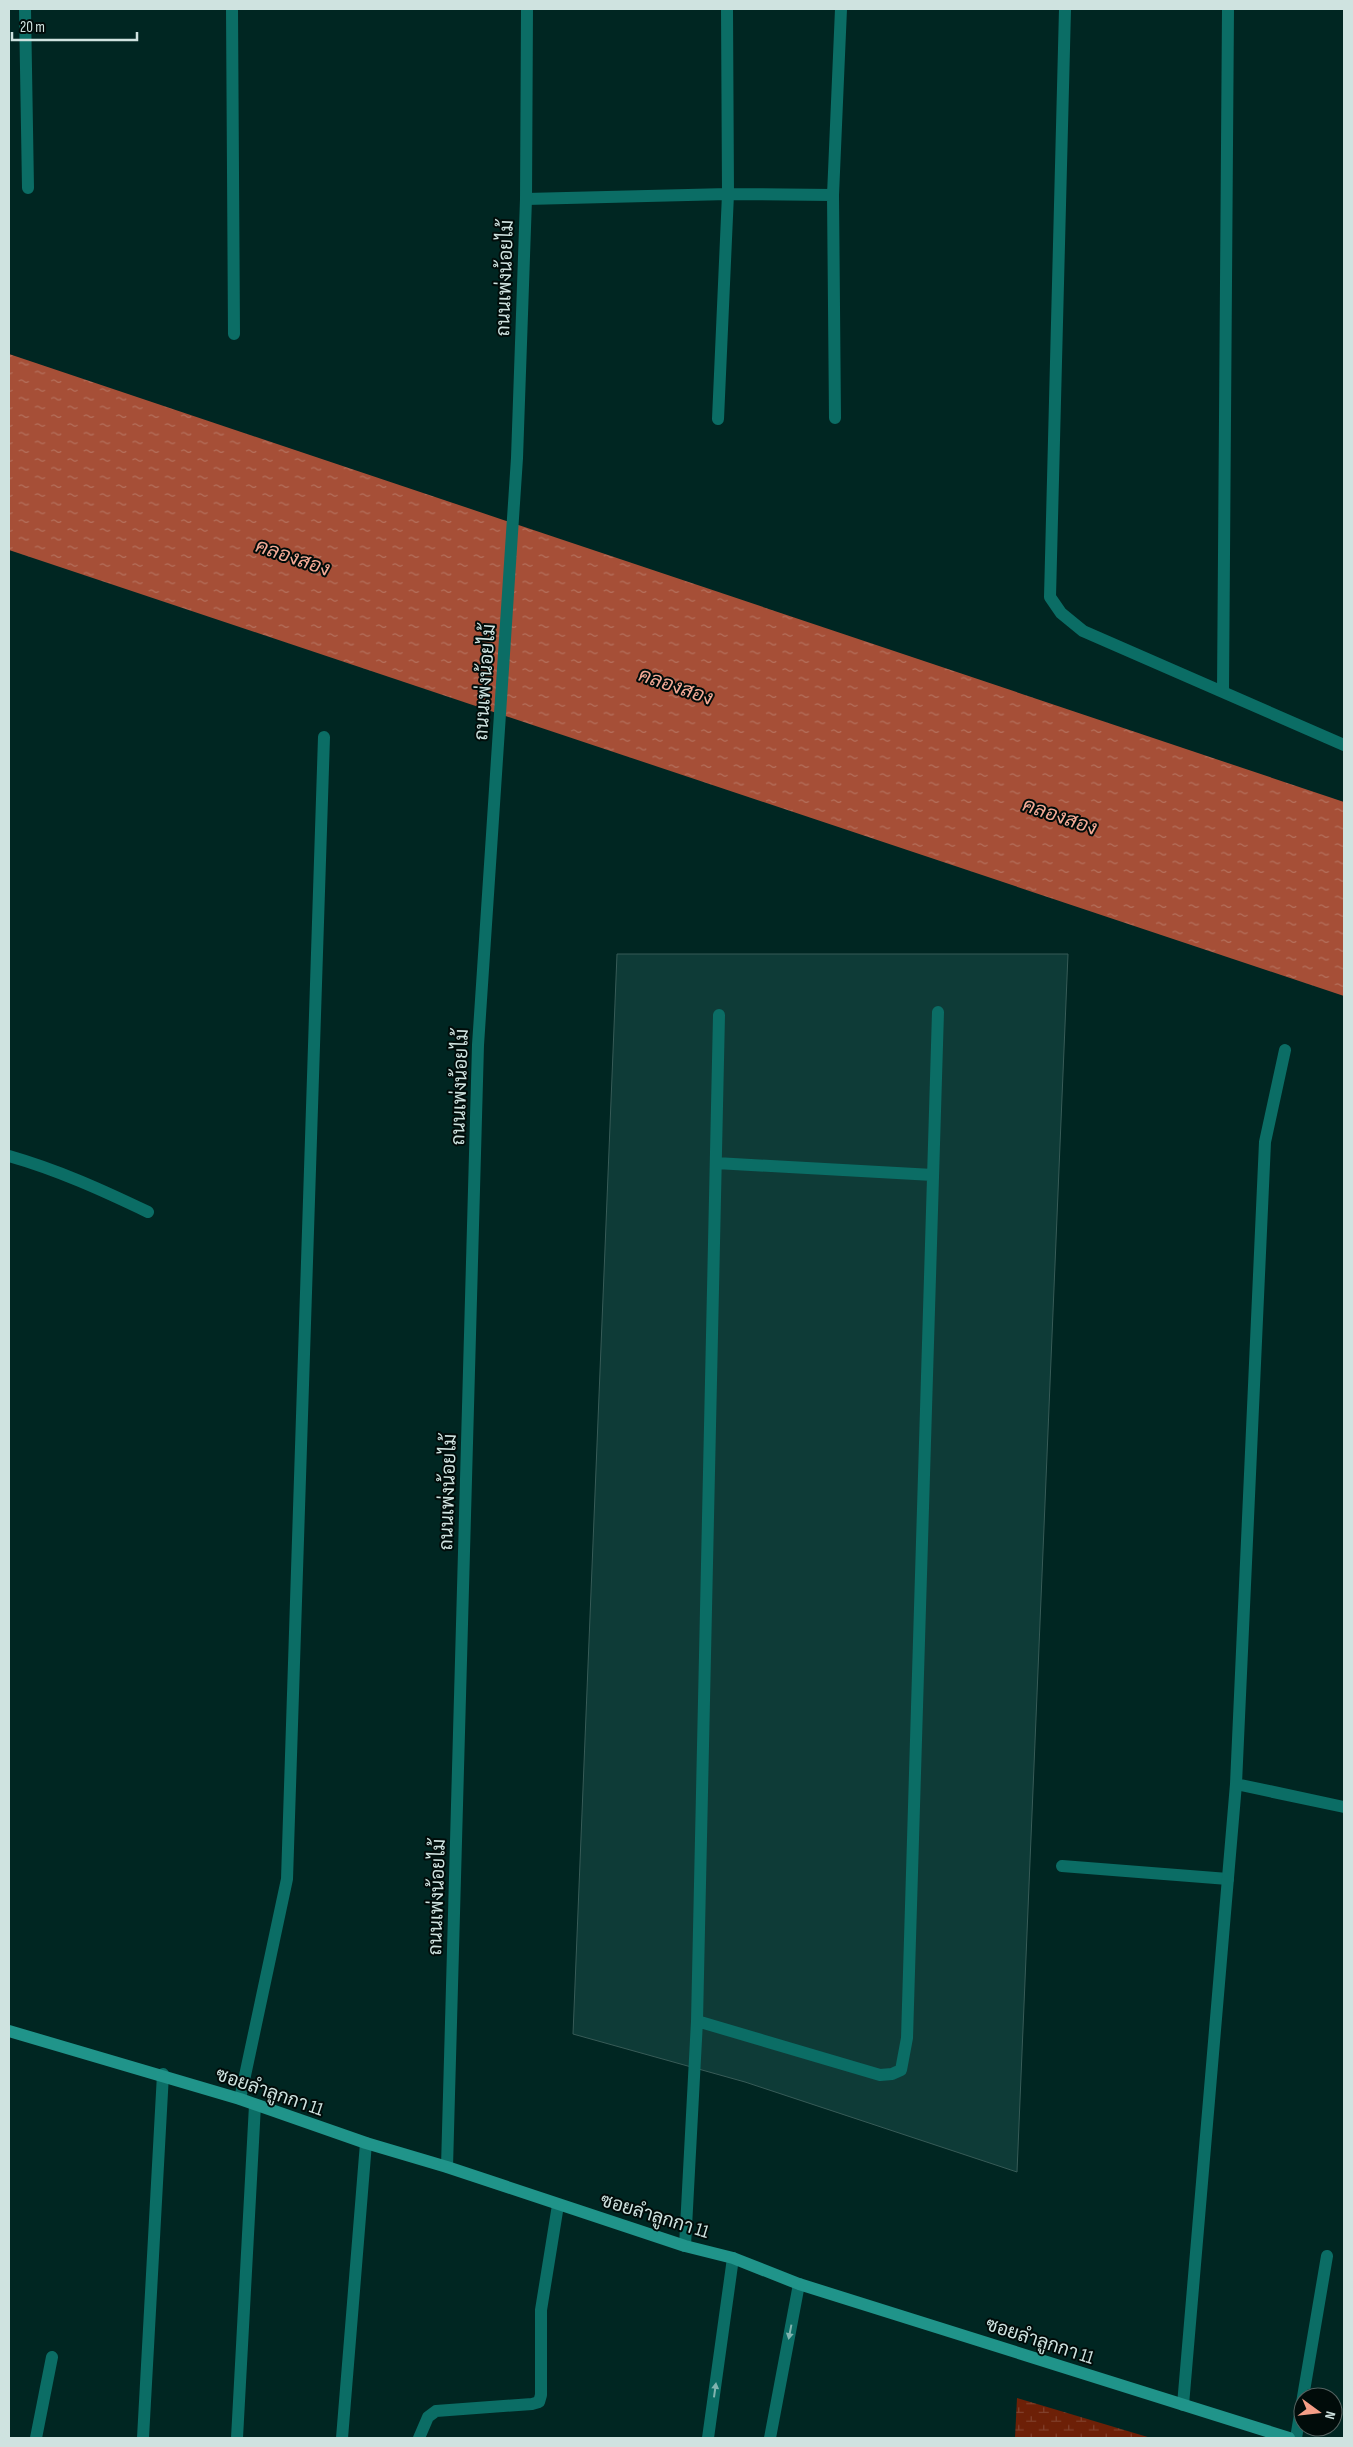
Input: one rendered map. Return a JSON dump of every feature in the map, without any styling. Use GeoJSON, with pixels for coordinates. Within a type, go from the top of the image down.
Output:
{"type":"FeatureCollection","features":[{"type":"Feature","properties":{"kind":"street"},"geometry":{"type":"LineString","coordinates":[[25,9],[28,188]]}},
{"type":"Feature","properties":{"kind":"street"},"geometry":{"type":"LineString","coordinates":[[232,9],[234,334]]}},
{"type":"Feature","properties":{"kind":"street","name":"ถนนเพ่งน้อยไม้"},"geometry":{"type":"LineString","coordinates":[[447,2167],[478,1054],[517,458],[526,198],[528,9]]}},
{"type":"Feature","properties":{"kind":"street"},"geometry":{"type":"LineString","coordinates":[[718,419],[728,194],[727,9]]}},
{"type":"Feature","properties":{"kind":"street"},"geometry":{"type":"LineString","coordinates":[[835,418],[833,195],[841,9]]}},
{"type":"Feature","properties":{"kind":"street"},"geometry":{"type":"LineString","coordinates":[[1065,9],[1050,597],[1060,613],[1083,631],[1344,745]]}},
{"type":"Feature","properties":{"kind":"street"},"geometry":{"type":"LineString","coordinates":[[1223,691],[1228,9]]}},
{"type":"Feature","properties":{"kind":"street"},"geometry":{"type":"LineString","coordinates":[[526,198],[728,194],[833,195]]}},
{"type":"Feature","properties":{"kind":"street"},"geometry":{"type":"LineString","coordinates":[[240,2099],[287,1879],[324,737]]}},
{"type":"Feature","properties":{"kind":"street"},"geometry":{"type":"LineString","coordinates":[[697,2021],[880,2075],[892,2074],[901,2070],[904,2061],[907,2028],[938,1012]]}},
{"type":"Feature","properties":{"kind":"street"},"geometry":{"type":"LineString","coordinates":[[685,2246],[697,2021],[719,1015]]}},
{"type":"Feature","properties":{"kind":"street"},"geometry":{"type":"LineString","coordinates":[[1183,2405],[1236,1784],[1265,1142],[1285,1050]]}},
{"type":"Feature","properties":{"kind":"street"},"geometry":{"type":"LineString","coordinates":[[9,1156],[83,1181],[148,1212]]}},
{"type":"Feature","properties":{"kind":"street"},"geometry":{"type":"LineString","coordinates":[[716,1163],[933,1175]]}},
{"type":"Feature","properties":{"kind":"street"},"geometry":{"type":"LineString","coordinates":[[1236,1784],[1344,1807]]}},
{"type":"Feature","properties":{"kind":"street"},"geometry":{"type":"LineString","coordinates":[[1062,1866],[1228,1880]]}},
{"type":"Feature","properties":{"kind":"street","name":"ซอยลำลูกกา 11"},"geometry":{"type":"LineString","coordinates":[[9,2031],[163,2074],[366,2144],[447,2167],[685,2246],[733,2258],[799,2284],[1289,2438]]}},
{"type":"Feature","properties":{"kind":"street"},"geometry":{"type":"LineString","coordinates":[[143,2438],[163,2074]]}},
{"type":"Feature","properties":{"kind":"street"},"geometry":{"type":"LineString","coordinates":[[237,2438],[255,2105]]}},
{"type":"Feature","properties":{"kind":"street"},"geometry":{"type":"LineString","coordinates":[[342,2438],[366,2144]]}},
{"type":"Feature","properties":{"kind":"street"},"geometry":{"type":"LineString","coordinates":[[419,2438],[428,2417],[436,2412],[539,2402],[541,2395],[541,2310],[558,2205]]}},
{"type":"Feature","properties":{"kind":"street"},"geometry":{"type":"LineString","coordinates":[[1296,2438],[1327,2256]]}},
{"type":"Feature","properties":{"kind":"street"},"geometry":{"type":"LineString","coordinates":[[708,2438],[733,2258]]}},
{"type":"Feature","properties":{"kind":"street"},"geometry":{"type":"LineString","coordinates":[[770,2438],[799,2284]]}},
{"type":"Feature","properties":{"kind":"street"},"geometry":{"type":"LineString","coordinates":[[36,2438],[52,2357]]}},
{"type":"Feature","properties":{"kind":"green space"},"geometry":{"type":"Polygon","coordinates":[[[1017,2398],[1151,2438],[1015,2438],[1017,2398]]]}},
{"type":"Feature","properties":{"kind":"water","name":"คลองสอง"},"geometry":{"type":"Polygon","coordinates":[[[9,354],[1344,802],[1344,996],[9,550],[9,354]]]}},
{"type":"Feature","properties":{"kind":"building"},"geometry":{"type":"Polygon","coordinates":[[[617,954],[1068,954],[1017,2172],[745,2082],[573,2034],[617,954]]]}}]}
